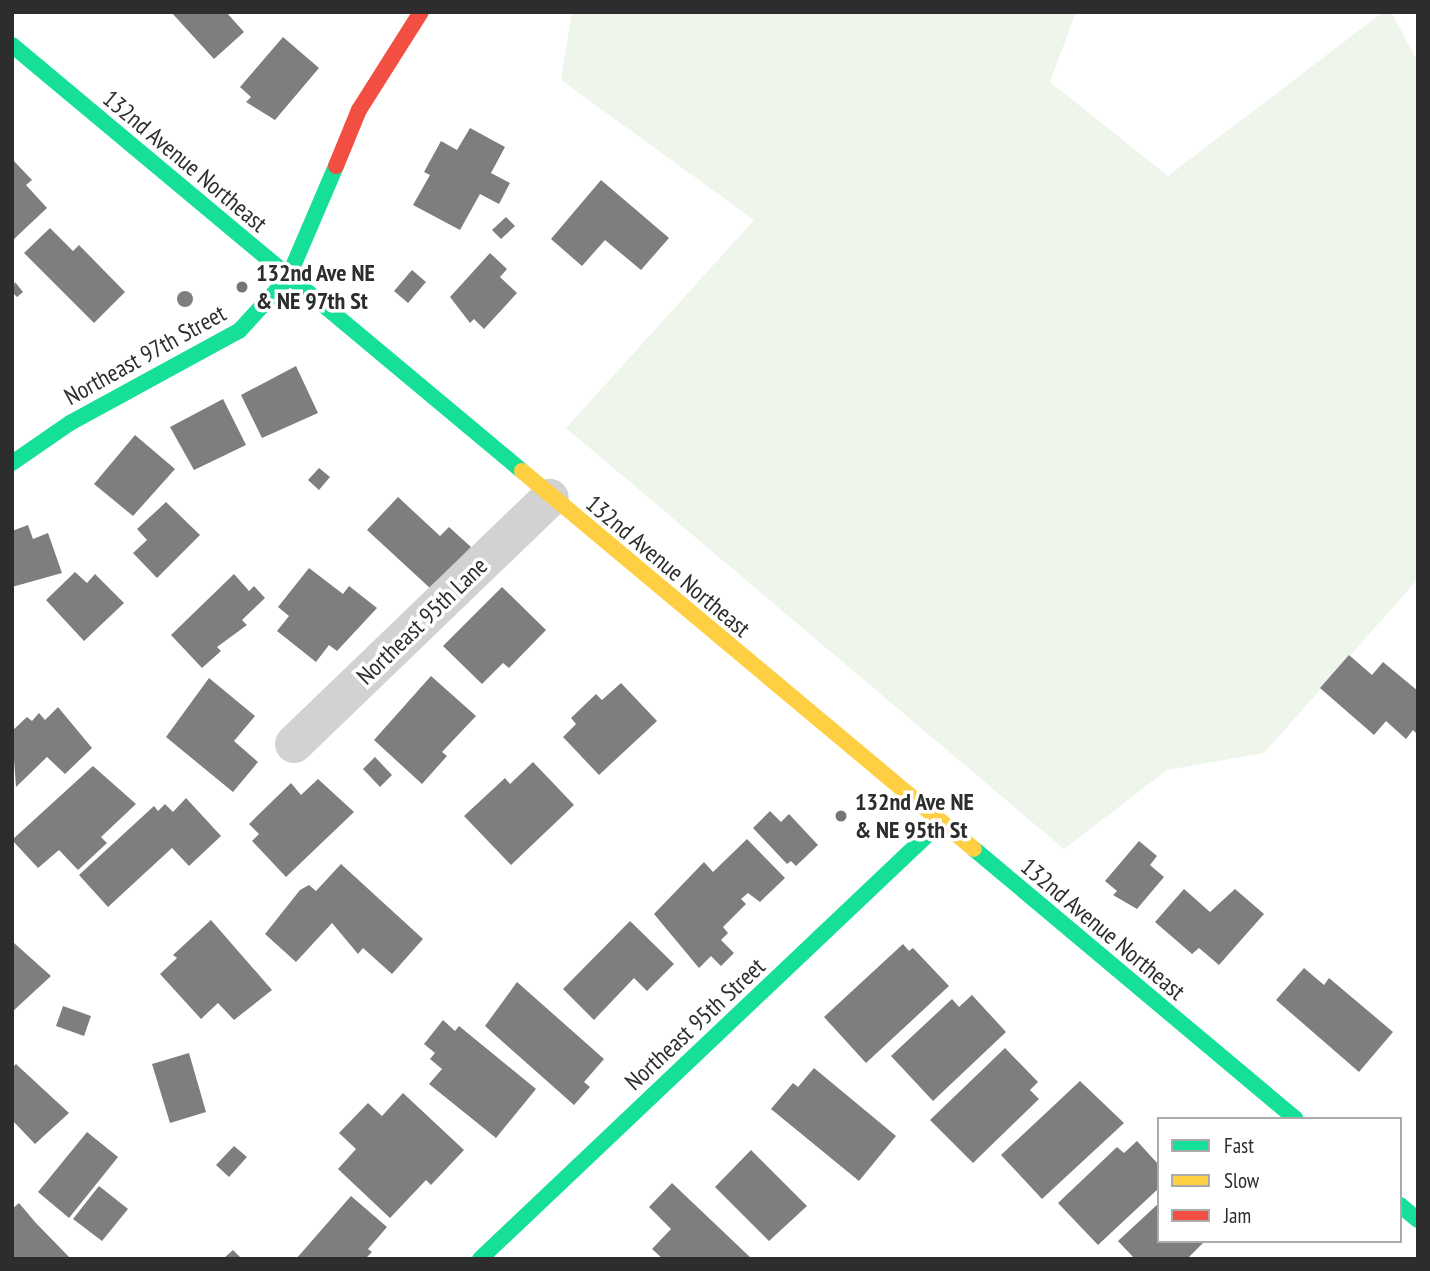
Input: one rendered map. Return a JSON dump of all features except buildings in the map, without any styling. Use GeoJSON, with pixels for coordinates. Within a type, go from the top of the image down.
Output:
{"type":"FeatureCollection","features":[{"type":"Feature","properties":{"kind":"street","name":"Northeast 97th Street"},"geometry":{"type":"LineString","coordinates":[[12,463],[70,423],[239,331],[289,278],[359,110],[421,12]]}},
{"type":"Feature","properties":{"kind":"street","name":"132nd Avenue Northeast"},"geometry":{"type":"LineString","coordinates":[[12,46],[1294,1117]]}},
{"type":"Feature","properties":{"kind":"street","name":"Northeast 95th Lane"},"geometry":{"type":"LineString","coordinates":[[294,744],[550,498]]}},
{"type":"Feature","properties":{"kind":"street","name":"Northeast 95th Street"},"geometry":{"type":"LineString","coordinates":[[480,1259],[940,824]]}},
{"type":"Feature","properties":{"kind":"street"},"geometry":{"type":"LineString","coordinates":[[1402,1207],[1418,1220]]}},
{"type":"Feature","properties":{"kind":"shaded area"},"geometry":{"type":"Polygon","coordinates":[[[572,12],[1076,12],[1050,82],[1168,176],[1383,12],[1391,12],[1418,62],[1418,579],[1264,753],[1167,770],[1064,849],[566,428],[754,220],[561,80],[572,12]]]}},
{"type":"Feature","properties":{"kind":"traffic: fast"},"geometry":{"type":"LineString","coordinates":[[12,45],[522,471]]}},
{"type":"Feature","properties":{"kind":"traffic: fast"},"geometry":{"type":"LineString","coordinates":[[12,463],[70,423],[239,331],[288,278],[336,166]]}},
{"type":"Feature","properties":{"kind":"traffic: fast"},"geometry":{"type":"LineString","coordinates":[[480,1259],[940,823]]}},
{"type":"Feature","properties":{"kind":"traffic: fast"},"geometry":{"type":"LineString","coordinates":[[974,849],[1294,1117]]}},
{"type":"Feature","properties":{"kind":"traffic: fast"},"geometry":{"type":"LineString","coordinates":[[1402,1207],[1418,1220]]}},
{"type":"Feature","properties":{"kind":"traffic: slow"},"geometry":{"type":"LineString","coordinates":[[522,471],[974,849]]}},
{"type":"Feature","properties":{"kind":"traffic: jam"},"geometry":{"type":"LineString","coordinates":[[336,166],[359,110],[421,12]]}},
{"type":"Feature","properties":{"kind":"place","name":"132nd Ave NE & NE 97th St"},"geometry":{"type":"Point","coordinates":[242,287]}},
{"type":"Feature","properties":{"kind":"place","name":"132nd Ave NE & NE 95th St"},"geometry":{"type":"Point","coordinates":[841,816]}}]}
